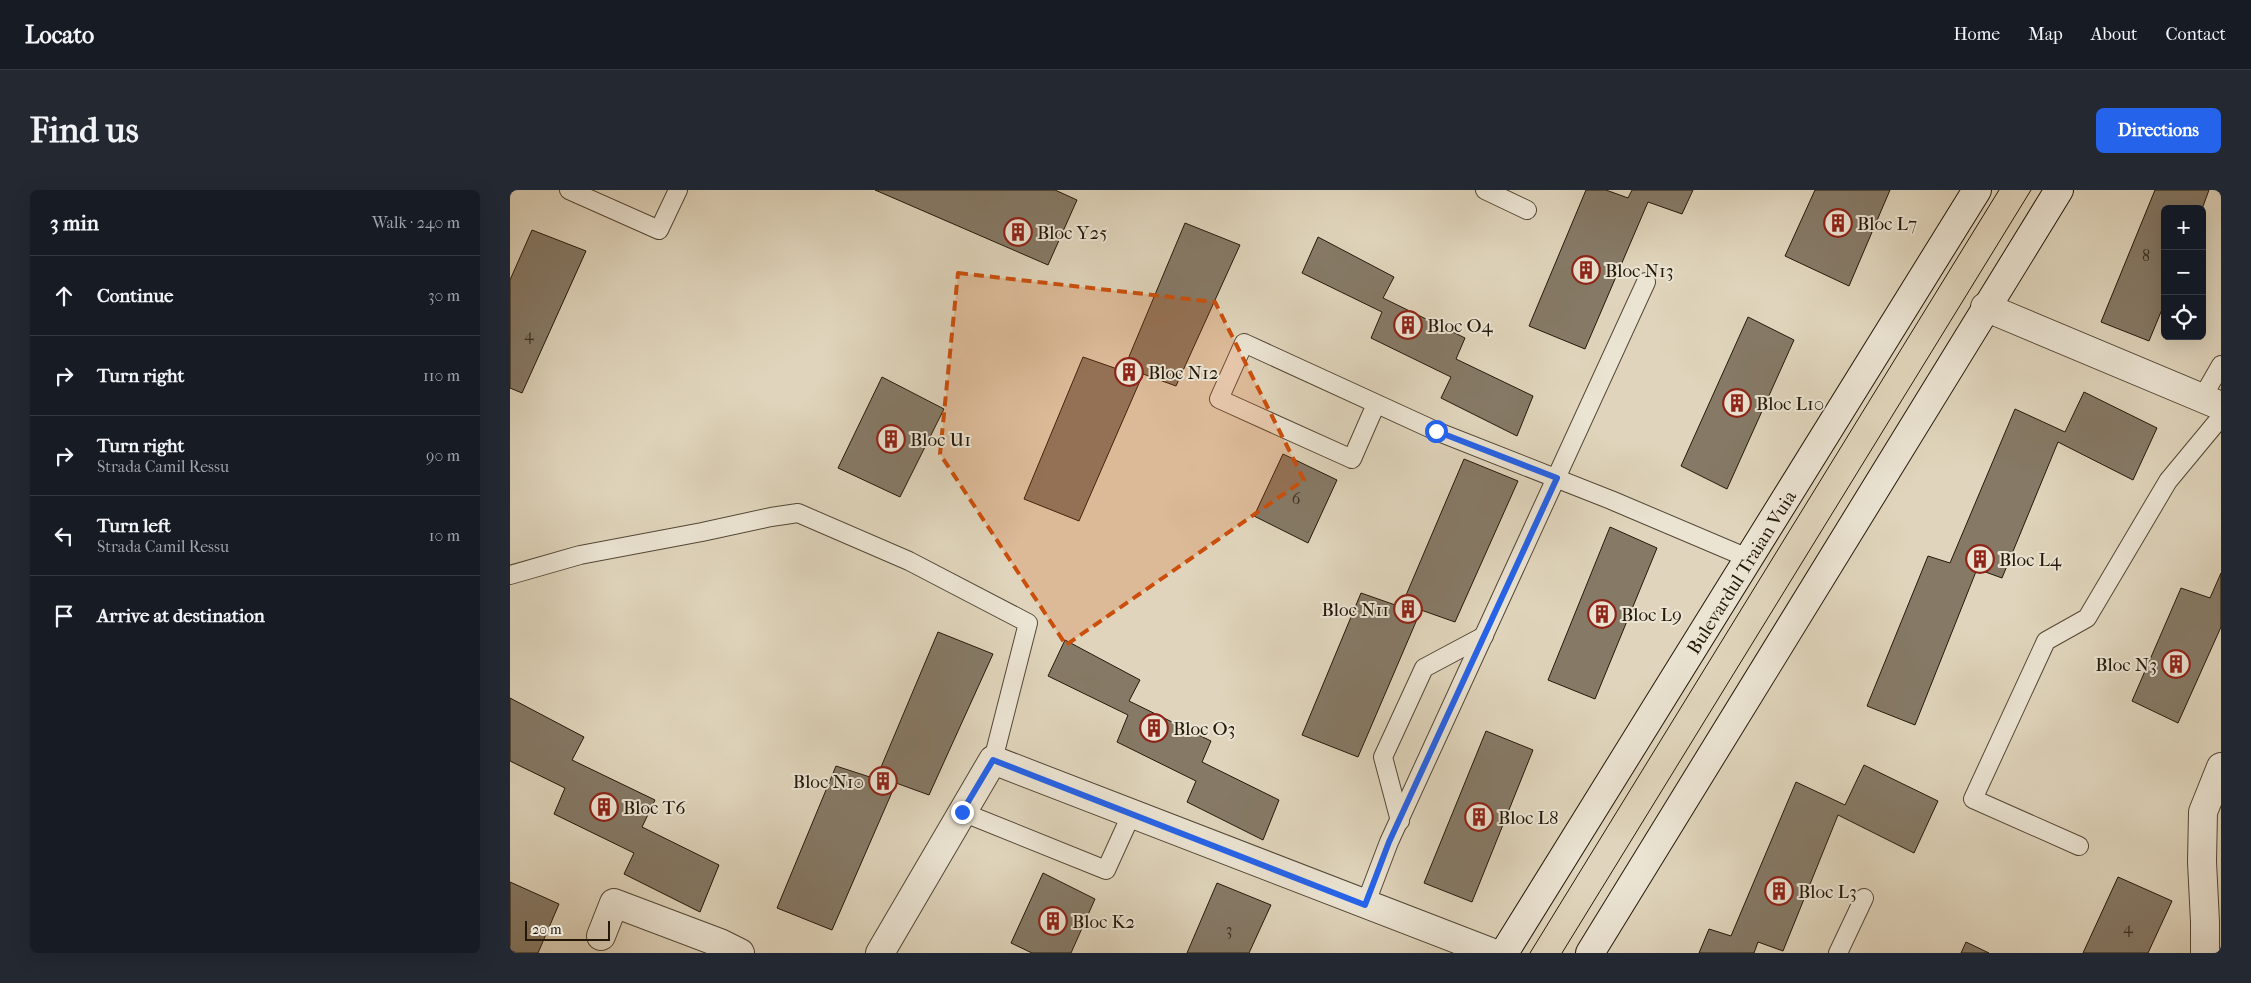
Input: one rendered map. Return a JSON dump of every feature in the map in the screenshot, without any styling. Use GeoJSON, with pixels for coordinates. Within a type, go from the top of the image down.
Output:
{"type":"FeatureCollection","features":[{"type":"Feature","properties":{"kind":"main road","name":"Bulevardul Traian Vuia"},"geometry":{"type":"LineString","coordinates":[[1504,953],[1977,190]]}},
{"type":"Feature","properties":{"kind":"main road"},"geometry":{"type":"LineString","coordinates":[[1590,953],[2058,190]]}},
{"type":"Feature","properties":{"kind":"main road"},"geometry":{"type":"LineString","coordinates":[[1985,307],[2215,407]]}},
{"type":"Feature","properties":{"kind":"main road"},"geometry":{"type":"LineString","coordinates":[[880,953],[993,760],[1131,815],[1493,953]]}},
{"type":"Feature","properties":{"kind":"main road"},"geometry":{"type":"LineString","coordinates":[[2205,953],[2206,922],[2202,862],[2203,812],[2221,767]]}},
{"type":"Feature","properties":{"kind":"main road"},"geometry":{"type":"LineString","coordinates":[[601,936],[614,903],[720,943],[740,953]]}},
{"type":"Feature","properties":{"kind":"lane"},"geometry":{"type":"LineString","coordinates":[[569,190],[658,230],[678,190]]}},
{"type":"Feature","properties":{"kind":"lane"},"geometry":{"type":"LineString","coordinates":[[1485,190],[1527,210]]}},
{"type":"Feature","properties":{"kind":"lane"},"geometry":{"type":"LineString","coordinates":[[1365,905],[1389,842],[1646,282]]}},
{"type":"Feature","properties":{"kind":"lane"},"geometry":{"type":"LineString","coordinates":[[1376,404],[1352,458],[1219,399],[1244,343],[1436,431],[1557,478],[1750,559]]}},
{"type":"Feature","properties":{"kind":"lane"},"geometry":{"type":"LineString","coordinates":[[2079,846],[1972,799],[2046,641],[2087,618],[2168,481],[2215,407],[2221,365]]}},
{"type":"Feature","properties":{"kind":"lane"},"geometry":{"type":"LineString","coordinates":[[510,575],[580,555],[798,513],[909,562],[1028,623],[993,760]]}},
{"type":"Feature","properties":{"kind":"lane"},"geometry":{"type":"LineString","coordinates":[[1400,821],[1383,757],[1424,668],[1484,636]]}},
{"type":"Feature","properties":{"kind":"lane"},"geometry":{"type":"LineString","coordinates":[[962,812],[1106,870],[1131,815]]}},
{"type":"Feature","properties":{"kind":"lane"},"geometry":{"type":"LineString","coordinates":[[1838,953],[1864,898]]}},
{"type":"Feature","properties":{"kind":"highlighted area"},"geometry":{"type":"Polygon","coordinates":[[[958,273],[1215,302],[1304,480],[1066,645],[940,454],[958,273]]]}},
{"type":"Feature","properties":{"kind":"building","name":"Bloc Y25"},"geometry":{"type":"Polygon","coordinates":[[[875,190],[1055,190],[1077,200],[1048,265],[875,190]]]}},
{"type":"Feature","properties":{"kind":"building","name":"Bloc N13"},"geometry":{"type":"Polygon","coordinates":[[[1586,190],[1606,190],[1628,198],[1632,190],[1693,190],[1682,214],[1648,202],[1585,349],[1529,326],[1586,190]]]}},
{"type":"Feature","properties":{"kind":"building","name":"Bloc L7"},"geometry":{"type":"Polygon","coordinates":[[[1815,190],[1890,190],[1849,286],[1785,256],[1815,190]]]}},
{"type":"Feature","properties":{"kind":"building"},"geometry":{"type":"Polygon","coordinates":[[[2155,190],[2209,190],[2203,205],[2161,205],[2161,312],[2149,341],[2101,322],[2155,190]]]}},
{"type":"Feature","properties":{"kind":"building","name":"Bloc N12"},"geometry":{"type":"Polygon","coordinates":[[[1185,223],[1240,245],[1176,386],[1143,374],[1079,521],[1024,499],[1083,357],[1123,371],[1185,223]]]}},
{"type":"Feature","properties":{"kind":"building"},"geometry":{"type":"Polygon","coordinates":[[[532,230],[586,251],[522,393],[510,388],[510,280],[532,230]]]}},
{"type":"Feature","properties":{"kind":"building","name":"Bloc O4"},"geometry":{"type":"Polygon","coordinates":[[[1318,237],[1394,277],[1383,298],[1465,338],[1456,359],[1533,396],[1517,436],[1441,398],[1451,377],[1371,338],[1382,312],[1302,273],[1318,237]]]}},
{"type":"Feature","properties":{"kind":"building","name":"Bloc L10"},"geometry":{"type":"Polygon","coordinates":[[[1748,317],[1794,340],[1727,489],[1681,466],[1748,317]]]}},
{"type":"Feature","properties":{"kind":"building","name":"Bloc U1"},"geometry":{"type":"Polygon","coordinates":[[[882,377],[944,409],[900,497],[838,468],[882,377]]]}},
{"type":"Feature","properties":{"kind":"building","name":"Bloc L4"},"geometry":{"type":"Polygon","coordinates":[[[2084,392],[2157,428],[2133,480],[2058,442],[2002,578],[1977,569],[1915,725],[1867,706],[1928,556],[1950,563],[2015,409],[2065,432],[2084,392]]]}},
{"type":"Feature","properties":{"kind":"building"},"geometry":{"type":"Polygon","coordinates":[[[1283,454],[1337,480],[1308,543],[1254,516],[1283,454]]]}},
{"type":"Feature","properties":{"kind":"building","name":"Bloc N11"},"geometry":{"type":"Polygon","coordinates":[[[1464,459],[1518,481],[1455,622],[1421,610],[1358,757],[1302,735],[1361,593],[1401,607],[1464,459]]]}},
{"type":"Feature","properties":{"kind":"building","name":"Bloc L9"},"geometry":{"type":"Polygon","coordinates":[[[1610,527],[1657,548],[1595,699],[1548,680],[1610,527]]]}},
{"type":"Feature","properties":{"kind":"building","name":"Bloc N3"},"geometry":{"type":"Polygon","coordinates":[[[2221,573],[2221,627],[2178,723],[2132,701],[2181,588],[2210,598],[2221,573]]]}},
{"type":"Feature","properties":{"kind":"building","name":"Bloc N10"},"geometry":{"type":"Polygon","coordinates":[[[938,632],[993,654],[929,795],[896,783],[832,930],[777,908],[836,766],[876,779],[938,632]]]}},
{"type":"Feature","properties":{"kind":"building","name":"Bloc O3"},"geometry":{"type":"Polygon","coordinates":[[[1065,640],[1140,680],[1129,701],[1211,741],[1202,762],[1279,800],[1263,840],[1187,802],[1196,781],[1117,742],[1128,715],[1048,676],[1065,640]]]}},
{"type":"Feature","properties":{"kind":"building","name":"Bloc T6"},"geometry":{"type":"Polygon","coordinates":[[[510,698],[584,737],[572,760],[655,800],[642,827],[719,865],[700,912],[624,874],[634,853],[554,814],[565,788],[510,761],[510,698]]]}},
{"type":"Feature","properties":{"kind":"building","name":"Bloc L8"},"geometry":{"type":"Polygon","coordinates":[[[1486,731],[1533,750],[1472,902],[1424,883],[1486,731]]]}},
{"type":"Feature","properties":{"kind":"building","name":"Bloc L3"},"geometry":{"type":"Polygon","coordinates":[[[1864,765],[1938,801],[1914,853],[1838,815],[1783,951],[1758,942],[1754,953],[1699,953],[1709,929],[1731,936],[1796,782],[1845,805],[1864,765]]]}},
{"type":"Feature","properties":{"kind":"building","name":"Bloc K2"},"geometry":{"type":"Polygon","coordinates":[[[1043,873],[1095,899],[1071,953],[1032,953],[1011,943],[1043,873]]]}},
{"type":"Feature","properties":{"kind":"building"},"geometry":{"type":"Polygon","coordinates":[[[2118,877],[2172,901],[2148,953],[2083,953],[2118,877]]]}},
{"type":"Feature","properties":{"kind":"building"},"geometry":{"type":"Polygon","coordinates":[[[510,882],[559,904],[538,953],[517,953],[510,950],[510,882]]]}},
{"type":"Feature","properties":{"kind":"building"},"geometry":{"type":"Polygon","coordinates":[[[1217,883],[1271,905],[1249,953],[1187,953],[1217,883]]]}},
{"type":"Feature","properties":{"kind":"building"},"geometry":{"type":"Polygon","coordinates":[[[1966,942],[1989,953],[1961,953],[1966,942]]]}},
{"type":"Feature","properties":{"kind":"tram line"},"geometry":{"type":"LineString","coordinates":[[1530,953],[1999,190]]}},
{"type":"Feature","properties":{"kind":"tram line"},"geometry":{"type":"LineString","coordinates":[[1562,953],[2031,190]]}},
{"type":"Feature","properties":{"kind":"place","name":"Bloc L7"},"geometry":{"type":"Point","coordinates":[1838,223]}},
{"type":"Feature","properties":{"kind":"place","name":"Bloc Y25"},"geometry":{"type":"Point","coordinates":[1018,232]}},
{"type":"Feature","properties":{"kind":"place","name":"Bloc N13"},"geometry":{"type":"Point","coordinates":[1586,270]}},
{"type":"Feature","properties":{"kind":"place","name":"Bloc O4"},"geometry":{"type":"Point","coordinates":[1408,325]}},
{"type":"Feature","properties":{"kind":"place","name":"Bloc N12"},"geometry":{"type":"Point","coordinates":[1129,372]}},
{"type":"Feature","properties":{"kind":"place","name":"Bloc L10"},"geometry":{"type":"Point","coordinates":[1737,403]}},
{"type":"Feature","properties":{"kind":"place","name":"Bloc U1"},"geometry":{"type":"Point","coordinates":[891,439]}},
{"type":"Feature","properties":{"kind":"place","name":"Bloc L4"},"geometry":{"type":"Point","coordinates":[1980,559]}},
{"type":"Feature","properties":{"kind":"place","name":"Bloc N11"},"geometry":{"type":"Point","coordinates":[1408,609]}},
{"type":"Feature","properties":{"kind":"place","name":"Bloc L9"},"geometry":{"type":"Point","coordinates":[1602,614]}},
{"type":"Feature","properties":{"kind":"place","name":"Bloc N3"},"geometry":{"type":"Point","coordinates":[2176,664]}},
{"type":"Feature","properties":{"kind":"place","name":"Bloc O3"},"geometry":{"type":"Point","coordinates":[1154,728]}},
{"type":"Feature","properties":{"kind":"place","name":"Bloc N10"},"geometry":{"type":"Point","coordinates":[883,781]}},
{"type":"Feature","properties":{"kind":"place","name":"Bloc T6"},"geometry":{"type":"Point","coordinates":[604,807]}},
{"type":"Feature","properties":{"kind":"place","name":"Bloc L8"},"geometry":{"type":"Point","coordinates":[1479,817]}},
{"type":"Feature","properties":{"kind":"place","name":"Bloc L3"},"geometry":{"type":"Point","coordinates":[1779,891]}},
{"type":"Feature","properties":{"kind":"place","name":"Bloc K2"},"geometry":{"type":"Point","coordinates":[1053,921]}},
{"type":"Feature","properties":{"kind":"route"},"geometry":{"type":"LineString","coordinates":[[962,812],[993,760],[1365,905],[1389,842],[1557,478],[1436,431]]}}]}
